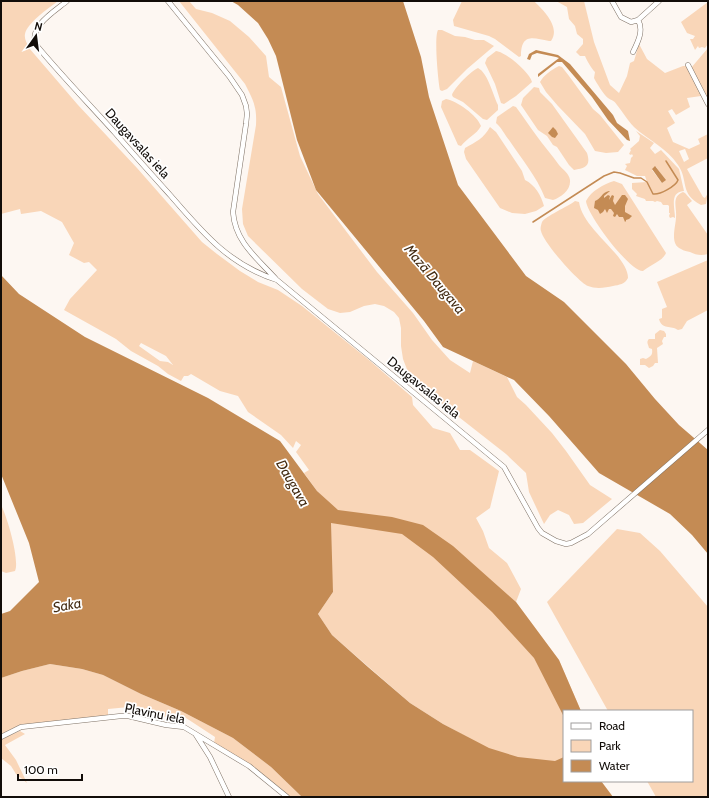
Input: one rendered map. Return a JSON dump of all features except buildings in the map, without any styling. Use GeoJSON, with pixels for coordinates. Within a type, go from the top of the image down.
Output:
{"type":"FeatureCollection","features":[{"type":"Feature","properties":{"kind":"street","name":"Daugavsalas iela"},"geometry":{"type":"LineString","coordinates":[[67,1],[40,25],[34,36],[34,41],[37,46],[60,74],[117,135],[211,241],[232,258],[250,269],[277,280]]}},
{"type":"Feature","properties":{"kind":"street","name":"Daugavsalas iela"},"geometry":{"type":"LineString","coordinates":[[168,1],[220,64],[242,95],[247,114],[233,212],[234,221],[240,238],[277,280],[504,467],[542,533],[556,541],[566,544],[583,538],[707,431]]}},
{"type":"Feature","properties":{"kind":"street"},"geometry":{"type":"LineString","coordinates":[[612,1],[620,17],[631,22],[638,20],[659,1]]}},
{"type":"Feature","properties":{"kind":"street"},"geometry":{"type":"LineString","coordinates":[[633,52],[640,34],[641,26],[638,20]]}},
{"type":"Feature","properties":{"kind":"street"},"geometry":{"type":"LineString","coordinates":[[688,65],[708,104]]}},
{"type":"Feature","properties":{"kind":"street","name":"Pļaviņu iela"},"geometry":{"type":"LineString","coordinates":[[1,737],[21,727],[128,716],[166,725],[184,727],[249,766],[287,797]]}},
{"type":"Feature","properties":{"kind":"street"},"geometry":{"type":"LineString","coordinates":[[196,735],[210,758],[229,797]]}},
{"type":"Feature","properties":{"kind":"green space"},"geometry":{"type":"Polygon","coordinates":[[[1,1],[58,1],[30,25],[25,34],[29,48],[78,105],[137,168],[202,242],[240,271],[258,282],[278,290],[302,306],[412,397],[413,405],[433,428],[450,433],[460,450],[470,450],[499,471],[490,508],[476,518],[483,531],[489,548],[507,563],[521,589],[516,602],[559,660],[581,710],[563,710],[563,782],[602,782],[613,797],[380,797],[467,737],[410,703],[332,635],[318,614],[333,592],[322,496],[304,473],[309,470],[296,452],[301,445],[296,441],[293,448],[281,435],[248,412],[238,396],[220,391],[191,374],[184,376],[181,381],[131,351],[116,339],[64,310],[70,299],[97,270],[89,262],[84,263],[69,255],[74,243],[62,222],[41,211],[21,214],[20,209],[1,214],[1,1]],[[141,343],[139,346],[160,361],[168,362],[173,365],[166,356],[141,343]]]}},
{"type":"Feature","properties":{"kind":"green space"},"geometry":{"type":"Polygon","coordinates":[[[179,1],[189,1],[196,9],[212,13],[230,21],[249,37],[266,56],[269,77],[281,87],[300,156],[318,194],[377,272],[413,313],[432,340],[450,360],[470,373],[473,361],[507,377],[517,397],[552,433],[590,485],[612,499],[583,523],[574,524],[569,515],[558,510],[550,515],[544,524],[529,492],[526,473],[506,454],[418,385],[408,372],[403,359],[401,328],[399,318],[394,312],[384,306],[375,304],[364,306],[350,312],[340,313],[328,309],[302,289],[248,236],[243,224],[242,209],[256,125],[254,103],[245,84],[179,1]]]}},
{"type":"Feature","properties":{"kind":"green space"},"geometry":{"type":"Polygon","coordinates":[[[462,1],[534,1],[550,19],[554,30],[554,36],[551,41],[533,38],[526,40],[523,44],[521,56],[519,57],[489,36],[454,26],[453,20],[462,1]]]}},
{"type":"Feature","properties":{"kind":"green space"},"geometry":{"type":"Polygon","coordinates":[[[556,1],[584,1],[594,42],[610,85],[619,93],[627,76],[630,63],[634,61],[639,44],[647,59],[665,73],[683,66],[687,66],[700,88],[708,109],[701,96],[687,98],[690,107],[676,115],[672,109],[668,111],[675,123],[667,128],[673,142],[689,149],[700,144],[698,139],[708,134],[708,158],[687,169],[703,197],[705,198],[708,193],[706,204],[701,205],[690,196],[685,186],[681,171],[674,159],[639,132],[629,122],[615,102],[608,98],[602,91],[594,78],[595,72],[585,56],[580,56],[576,52],[583,44],[583,39],[577,34],[575,26],[569,19],[567,7],[556,1]],[[685,149],[679,151],[684,162],[689,159],[685,149]]]}},
{"type":"Feature","properties":{"kind":"green space"},"geometry":{"type":"Polygon","coordinates":[[[708,2],[708,44],[705,48],[699,48],[698,46],[695,50],[690,39],[693,39],[695,36],[687,33],[681,22],[708,2]]]}},
{"type":"Feature","properties":{"kind":"green space"},"geometry":{"type":"Polygon","coordinates":[[[438,30],[442,30],[455,36],[475,40],[484,40],[494,46],[467,69],[447,89],[442,91],[440,90],[438,77],[436,41],[438,30]]]}},
{"type":"Feature","properties":{"kind":"green space"},"geometry":{"type":"Polygon","coordinates":[[[708,48],[708,102],[691,68],[708,48]]]}},
{"type":"Feature","properties":{"kind":"green space"},"geometry":{"type":"Polygon","coordinates":[[[496,51],[506,55],[517,64],[527,74],[532,82],[504,104],[501,103],[495,84],[485,63],[487,58],[496,51]]]}},
{"type":"Feature","properties":{"kind":"green space"},"geometry":{"type":"Polygon","coordinates":[[[559,66],[562,67],[593,109],[600,115],[624,145],[618,152],[606,153],[595,151],[585,134],[546,92],[540,82],[548,73],[559,66]]]}},
{"type":"Feature","properties":{"kind":"green space"},"geometry":{"type":"Polygon","coordinates":[[[478,68],[485,74],[498,105],[498,110],[487,120],[483,119],[452,95],[463,80],[471,72],[478,68]]]}},
{"type":"Feature","properties":{"kind":"green space"},"geometry":{"type":"Polygon","coordinates":[[[534,87],[539,88],[540,92],[552,104],[587,153],[588,164],[586,166],[574,170],[557,147],[553,145],[547,136],[538,130],[521,105],[523,98],[534,87]]]}},
{"type":"Feature","properties":{"kind":"green space"},"geometry":{"type":"Polygon","coordinates":[[[446,99],[466,109],[475,117],[481,126],[461,146],[458,145],[441,107],[442,101],[446,99]]]}},
{"type":"Feature","properties":{"kind":"green space"},"geometry":{"type":"Polygon","coordinates":[[[513,106],[516,107],[568,175],[570,180],[569,187],[565,193],[556,199],[553,200],[545,198],[538,183],[496,123],[497,117],[513,106]]]}},
{"type":"Feature","properties":{"kind":"green space"},"geometry":{"type":"Polygon","coordinates":[[[490,127],[496,132],[522,171],[525,180],[535,188],[539,194],[544,206],[536,211],[525,214],[512,213],[500,208],[466,159],[464,152],[465,148],[482,137],[490,127]]]}},
{"type":"Feature","properties":{"kind":"green space"},"geometry":{"type":"Polygon","coordinates":[[[636,131],[654,143],[650,148],[655,154],[661,150],[679,169],[684,191],[676,194],[675,197],[675,218],[670,218],[668,205],[663,205],[661,202],[657,201],[646,201],[645,199],[636,196],[637,194],[632,189],[632,183],[647,182],[645,176],[637,176],[625,170],[627,166],[625,164],[630,163],[633,156],[632,154],[629,154],[630,149],[639,141],[640,136],[636,131]],[[656,167],[652,170],[662,183],[665,180],[656,167]]]}},
{"type":"Feature","properties":{"kind":"green space"},"geometry":{"type":"Polygon","coordinates":[[[614,181],[622,184],[666,253],[659,261],[643,271],[637,269],[629,262],[610,242],[588,208],[586,201],[588,197],[602,186],[614,181]]]}},
{"type":"Feature","properties":{"kind":"green space"},"geometry":{"type":"Polygon","coordinates":[[[683,192],[692,201],[687,205],[708,235],[708,254],[699,255],[684,251],[677,247],[675,243],[675,203],[679,194],[683,192]]]}},
{"type":"Feature","properties":{"kind":"green space"},"geometry":{"type":"Polygon","coordinates":[[[575,201],[579,202],[582,212],[588,222],[621,260],[626,269],[628,278],[624,283],[603,288],[588,286],[569,270],[543,236],[541,229],[542,222],[575,201]]]}},
{"type":"Feature","properties":{"kind":"green space"},"geometry":{"type":"Polygon","coordinates":[[[708,260],[708,310],[687,321],[682,329],[678,330],[662,325],[659,319],[662,318],[662,309],[667,307],[657,282],[708,260]]]}},
{"type":"Feature","properties":{"kind":"green space"},"geometry":{"type":"Polygon","coordinates":[[[660,330],[664,331],[666,337],[664,337],[662,341],[663,344],[657,348],[658,363],[655,363],[649,368],[645,365],[640,365],[640,359],[646,359],[651,356],[652,353],[652,349],[649,348],[647,342],[648,340],[655,339],[655,334],[660,330]]]}},
{"type":"Feature","properties":{"kind":"green space"},"geometry":{"type":"Polygon","coordinates":[[[1,505],[9,528],[16,558],[15,571],[6,573],[1,571],[1,505]]]}},
{"type":"Feature","properties":{"kind":"green space"},"geometry":{"type":"Polygon","coordinates":[[[617,529],[640,533],[660,551],[708,607],[708,797],[656,797],[648,782],[693,782],[693,710],[607,710],[547,602],[617,529]]]}},
{"type":"Feature","properties":{"kind":"green space"},"geometry":{"type":"Polygon","coordinates":[[[50,664],[82,669],[103,675],[141,694],[181,711],[233,738],[271,767],[302,797],[290,797],[279,787],[214,743],[215,737],[186,718],[178,716],[162,717],[129,707],[108,709],[108,716],[37,724],[1,735],[1,678],[50,664]]]}},
{"type":"Feature","properties":{"kind":"green space"},"geometry":{"type":"Polygon","coordinates":[[[20,731],[25,734],[5,745],[16,760],[27,783],[1,758],[1,739],[20,731]]]}},
{"type":"Feature","properties":{"kind":"water","name":"Mazā Daugava"},"geometry":{"type":"Polygon","coordinates":[[[231,1],[403,1],[421,57],[429,97],[458,185],[526,276],[564,302],[626,364],[679,425],[708,450],[708,554],[692,535],[670,514],[599,473],[549,416],[514,380],[443,347],[424,321],[316,190],[297,140],[276,56],[258,23],[238,5],[231,1]]]}},
{"type":"Feature","properties":{"kind":"water"},"geometry":{"type":"Polygon","coordinates":[[[536,50],[558,55],[570,64],[613,115],[617,123],[628,131],[630,141],[627,140],[608,120],[592,97],[562,62],[557,62],[538,77],[538,74],[559,58],[537,53],[532,55],[530,60],[527,59],[529,54],[536,50]]]}},
{"type":"Feature","properties":{"kind":"water"},"geometry":{"type":"Polygon","coordinates":[[[553,127],[558,134],[555,138],[548,133],[553,127]]]}},
{"type":"Feature","properties":{"kind":"water"},"geometry":{"type":"Polygon","coordinates":[[[655,166],[666,180],[662,183],[652,169],[655,166]]]}},
{"type":"Feature","properties":{"kind":"water"},"geometry":{"type":"Polygon","coordinates":[[[609,191],[604,198],[608,195],[610,196],[609,200],[612,195],[614,196],[613,201],[615,205],[622,195],[625,195],[628,199],[625,206],[625,212],[632,216],[625,222],[623,217],[619,217],[617,214],[615,217],[613,216],[614,213],[611,209],[609,209],[607,213],[605,209],[600,214],[598,210],[594,208],[595,201],[609,191]]]}},
{"type":"Feature","properties":{"kind":"water"},"geometry":{"type":"Polygon","coordinates":[[[1,275],[19,294],[85,337],[208,398],[280,441],[317,491],[338,510],[392,517],[423,525],[453,546],[516,602],[559,660],[581,710],[563,710],[563,715],[534,658],[492,612],[433,557],[402,534],[331,523],[333,592],[318,614],[332,635],[368,667],[410,703],[443,724],[489,748],[518,757],[555,761],[563,757],[563,782],[602,782],[613,797],[302,797],[271,767],[233,738],[181,711],[141,694],[103,675],[82,669],[50,664],[1,678],[1,614],[10,611],[39,582],[29,543],[1,474],[1,275]]]}},
{"type":"Feature","properties":{"kind":"waterway"},"geometry":{"type":"LineString","coordinates":[[533,222],[604,176],[614,172],[634,178],[641,178],[647,182],[653,194],[663,192],[674,185],[678,180],[666,161]]}},
{"type":"Feature","properties":{"kind":"water label","name":"Daugava"},"geometry":{"type":"Point","coordinates":[293,483]}},
{"type":"Feature","properties":{"kind":"water label","name":"Saka"},"geometry":{"type":"Point","coordinates":[67,605]}}]}
